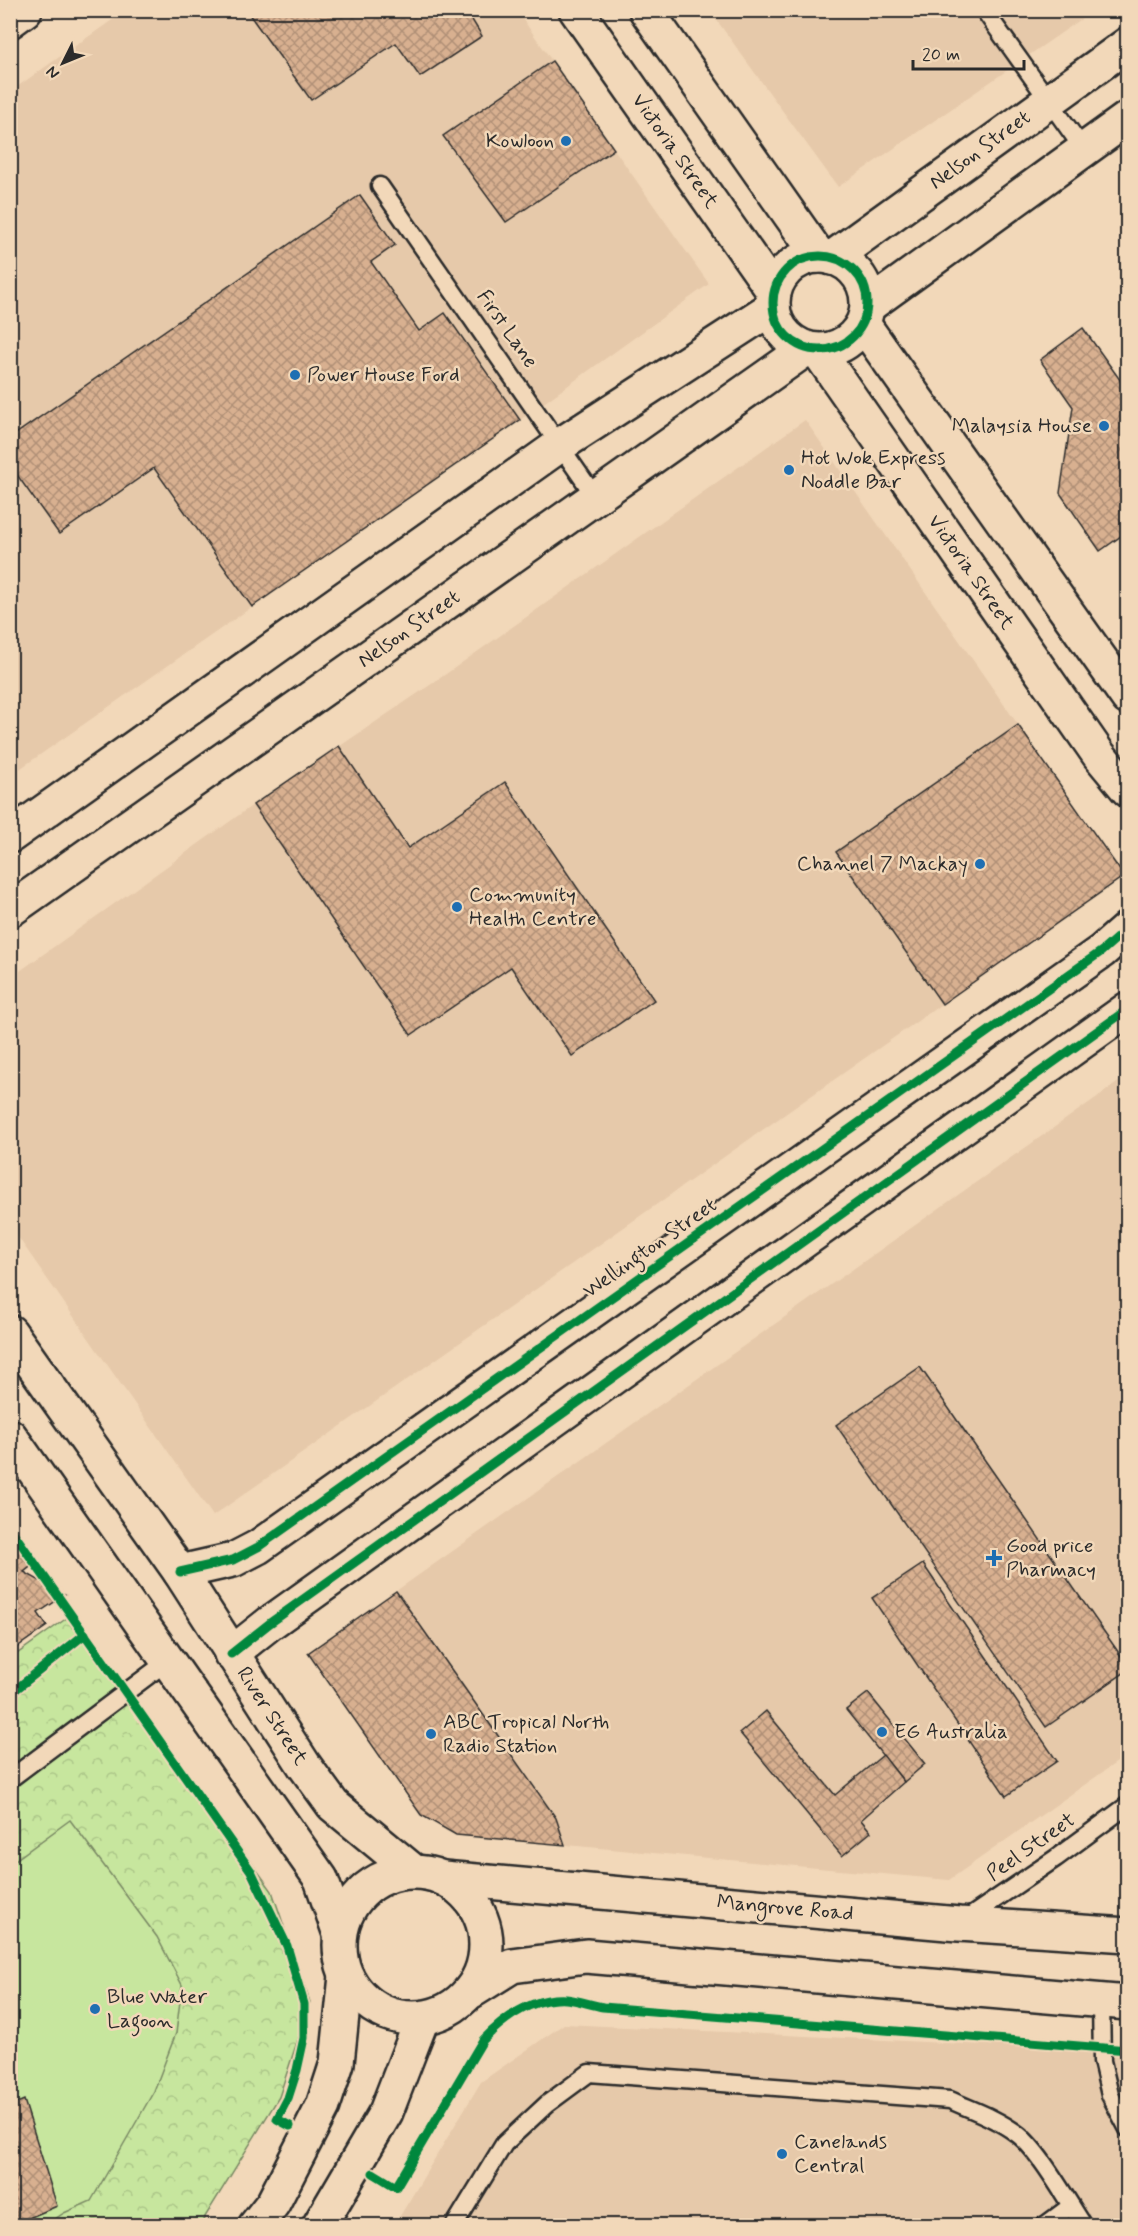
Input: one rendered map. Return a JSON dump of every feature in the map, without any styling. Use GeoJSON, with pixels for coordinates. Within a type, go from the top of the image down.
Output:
{"type":"FeatureCollection","features":[{"type":"Feature","properties":{"kind":"street"},"geometry":{"type":"LineString","coordinates":[[10,21],[25,10]]}},
{"type":"Feature","properties":{"kind":"street","name":"Victoria Street"},"geometry":{"type":"LineString","coordinates":[[576,10],[774,299]]}},
{"type":"Feature","properties":{"kind":"street"},"geometry":{"type":"LineString","coordinates":[[646,10],[826,257]]}},
{"type":"Feature","properties":{"kind":"street","name":"Nelson Street"},"geometry":{"type":"LineString","coordinates":[[826,257],[1128,44]]}},
{"type":"Feature","properties":{"kind":"street"},"geometry":{"type":"LineString","coordinates":[[865,315],[1128,118]]}},
{"type":"Feature","properties":{"kind":"street"},"geometry":{"type":"LineString","coordinates":[[826,257],[847,264],[859,275],[865,290],[865,315],[855,336],[844,345],[812,350],[794,342],[783,333],[776,320],[774,299],[780,278],[790,266],[804,258],[826,257]]}},
{"type":"Feature","properties":{"kind":"street"},"geometry":{"type":"LineString","coordinates":[[10,836],[560,446],[774,299]]}},
{"type":"Feature","properties":{"kind":"street"},"geometry":{"type":"LineString","coordinates":[[865,315],[1128,698]]}},
{"type":"Feature","properties":{"kind":"street","name":"Victoria Street"},"geometry":{"type":"LineString","coordinates":[[812,350],[1099,756],[1128,790]]}},
{"type":"Feature","properties":{"kind":"street","name":"Nelson Street"},"geometry":{"type":"LineString","coordinates":[[10,910],[596,498],[812,350]]}},
{"type":"Feature","properties":{"kind":"street","name":"Wellington Street"},"geometry":{"type":"LineString","coordinates":[[180,1572],[233,1560],[258,1547],[1093,957],[1128,928]]}},
{"type":"Feature","properties":{"kind":"street"},"geometry":{"type":"LineString","coordinates":[[231,1654],[280,1616],[1128,1009]]}},
{"type":"Feature","properties":{"kind":"street","name":"River Street"},"geometry":{"type":"LineString","coordinates":[[10,1332],[180,1572],[304,1766],[333,1805],[428,1875]]}},
{"type":"Feature","properties":{"kind":"street"},"geometry":{"type":"LineString","coordinates":[[10,1436],[321,1879],[340,1934]]}},
{"type":"Feature","properties":{"kind":"street"},"geometry":{"type":"LineString","coordinates":[[472,1991],[483,1971],[487,1950],[485,1927],[476,1907],[461,1890],[428,1875],[393,1874],[373,1883],[358,1897],[346,1914],[340,1934],[340,1955],[346,1976],[359,1995],[377,2010],[399,2018],[422,2019],[441,2014],[458,2005],[472,1991],[512,1966],[586,1956],[1114,2002]]}},
{"type":"Feature","properties":{"kind":"street","name":"Mangrove Road"},"geometry":{"type":"LineString","coordinates":[[428,1875],[959,1924],[1128,1935]]}},
{"type":"Feature","properties":{"kind":"street"},"geometry":{"type":"LineString","coordinates":[[263,2218],[323,2106],[337,2064],[346,1976]]}},
{"type":"Feature","properties":{"kind":"street"},"geometry":{"type":"LineString","coordinates":[[319,2226],[386,2112],[422,2019]]}},
{"type":"Feature","properties":{"kind":"lane"},"geometry":{"type":"LineString","coordinates":[[984,10],[1084,150]]}},
{"type":"Feature","properties":{"kind":"lane","name":"First Lane"},"geometry":{"type":"LineString","coordinates":[[381,186],[596,498]]}},
{"type":"Feature","properties":{"kind":"lane"},"geometry":{"type":"LineString","coordinates":[[10,1779],[169,1660]]}},
{"type":"Feature","properties":{"kind":"lane","name":"Peel Street"},"geometry":{"type":"LineString","coordinates":[[959,1924],[1056,1858],[1128,1805]]}},
{"type":"Feature","properties":{"kind":"lane"},"geometry":{"type":"LineString","coordinates":[[1114,2002],[1102,2061],[1110,2095],[1128,2129]]}},
{"type":"Feature","properties":{"kind":"lane"},"geometry":{"type":"LineString","coordinates":[[454,2226],[504,2144],[547,2104],[589,2073],[950,2100],[988,2116],[1017,2133],[1030,2146],[1084,2226]]}},
{"type":"Feature","properties":{"kind":"lane"},"geometry":{"type":"LineString","coordinates":[[1044,2226],[1071,2206]]}},
{"type":"Feature","properties":{"kind":"shaded area"},"geometry":{"type":"Polygon","coordinates":[[[125,11],[517,11],[709,284],[520,420],[11,775],[11,91],[125,11]]]}},
{"type":"Feature","properties":{"kind":"shaded area"},"geometry":{"type":"Polygon","coordinates":[[[710,11],[1093,11],[838,187],[710,11]]]}},
{"type":"Feature","properties":{"kind":"shaded area"},"geometry":{"type":"Polygon","coordinates":[[[805,420],[1124,876],[213,1516],[11,1227],[10,978],[253,805],[436,681],[805,420]]]}},
{"type":"Feature","properties":{"kind":"shaded area"},"geometry":{"type":"Polygon","coordinates":[[[1127,1076],[1127,1755],[949,1880],[456,1835],[421,1815],[308,1653],[1127,1076]]]}},
{"type":"Feature","properties":{"kind":"shaded area","name":"Canelands Central"},"geometry":{"type":"Polygon","coordinates":[[[564,2024],[1127,2052],[1127,2225],[394,2226],[481,2082],[564,2024]]]}},
{"type":"Feature","properties":{"kind":"green space"},"geometry":{"type":"Polygon","coordinates":[[[74,1613],[85,1634],[103,1654],[272,1891],[310,2002],[279,2097],[200,2225],[11,2225],[10,1659],[74,1613]]]}},
{"type":"Feature","properties":{"kind":"green space","name":"Blue Water Lagoon"},"geometry":{"type":"Polygon","coordinates":[[[70,1820],[157,1937],[182,1985],[176,2033],[154,2091],[91,2201],[64,2213],[46,2225],[11,2225],[10,1864],[70,1820]]]}},
{"type":"Feature","properties":{"kind":"building"},"geometry":{"type":"Polygon","coordinates":[[[246,10],[466,10],[482,36],[420,77],[396,43],[311,100],[246,10]]]}},
{"type":"Feature","properties":{"kind":"building"},"geometry":{"type":"Polygon","coordinates":[[[552,61],[614,149],[506,222],[443,136],[552,61]]]}},
{"type":"Feature","properties":{"kind":"building","name":"Power House Ford"},"geometry":{"type":"Polygon","coordinates":[[[360,195],[395,245],[371,262],[419,331],[445,313],[520,420],[252,607],[154,468],[59,534],[10,465],[10,438],[360,195]]]}},
{"type":"Feature","properties":{"kind":"building"},"geometry":{"type":"Polygon","coordinates":[[[1083,328],[1128,391],[1128,531],[1100,551],[1060,493],[1073,407],[1040,360],[1083,328]]]}},
{"type":"Feature","properties":{"kind":"building","name":"Channel 7 Mackay"},"geometry":{"type":"Polygon","coordinates":[[[1018,725],[1124,876],[942,1004],[836,852],[1018,725]]]}},
{"type":"Feature","properties":{"kind":"building","name":"Community Health Centre"},"geometry":{"type":"Polygon","coordinates":[[[339,746],[408,848],[505,782],[654,1000],[572,1056],[511,967],[411,1035],[253,805],[339,746]]]}},
{"type":"Feature","properties":{"kind":"building"},"geometry":{"type":"Polygon","coordinates":[[[920,1367],[1128,1666],[1128,1670],[1046,1727],[836,1425],[920,1367]]]}},
{"type":"Feature","properties":{"kind":"building"},"geometry":{"type":"Polygon","coordinates":[[[10,1531],[34,1564],[24,1572],[65,1595],[38,1613],[47,1626],[10,1652],[10,1531]]]}},
{"type":"Feature","properties":{"kind":"building"},"geometry":{"type":"Polygon","coordinates":[[[923,1564],[1057,1761],[1006,1796],[872,1598],[923,1564]]]}},
{"type":"Feature","properties":{"kind":"building","name":"ABC Tropical North Radio Station"},"geometry":{"type":"Polygon","coordinates":[[[396,1591],[556,1818],[565,1845],[456,1835],[421,1815],[308,1653],[396,1591]]]}},
{"type":"Feature","properties":{"kind":"building","name":"EG Australia"},"geometry":{"type":"Polygon","coordinates":[[[868,1693],[925,1764],[904,1782],[846,1710],[868,1693]]]}},
{"type":"Feature","properties":{"kind":"building"},"geometry":{"type":"Polygon","coordinates":[[[766,1711],[835,1795],[883,1755],[904,1782],[861,1820],[871,1832],[842,1856],[740,1733],[766,1711]]]}},
{"type":"Feature","properties":{"kind":"building"},"geometry":{"type":"Polygon","coordinates":[[[24,2100],[57,2206],[10,2226],[10,2106],[24,2100]]]}},
{"type":"Feature","properties":{"kind":"cycle path"},"geometry":{"type":"LineString","coordinates":[[820,256],[838,260],[853,270],[863,285],[867,303],[863,321],[853,336],[838,346],[820,350],[802,346],[787,336],[777,321],[773,303],[777,285],[787,270],[802,260],[820,256]]}},
{"type":"Feature","properties":{"kind":"cycle path"},"geometry":{"type":"LineString","coordinates":[[180,1572],[233,1560],[258,1547],[1102,951],[1128,928]]}},
{"type":"Feature","properties":{"kind":"cycle path"},"geometry":{"type":"LineString","coordinates":[[231,1654],[270,1623],[1128,1009]]}},
{"type":"Feature","properties":{"kind":"cycle path"},"geometry":{"type":"LineString","coordinates":[[10,1528],[251,1871],[287,1946],[304,2004],[304,2038],[297,2070],[288,2098],[277,2119],[290,2126]]}},
{"type":"Feature","properties":{"kind":"cycle path"},"geometry":{"type":"LineString","coordinates":[[10,1694],[85,1634]]}},
{"type":"Feature","properties":{"kind":"cycle path"},"geometry":{"type":"LineString","coordinates":[[373,2173],[396,2187],[483,2040],[520,2010],[554,1999],[566,1999],[603,2007],[1128,2050]]}},
{"type":"Feature","properties":{"kind":"place","name":"Kowloon"},"geometry":{"type":"Point","coordinates":[566,141]}},
{"type":"Feature","properties":{"kind":"place","name":"Power House Ford"},"geometry":{"type":"Point","coordinates":[295,375]}},
{"type":"Feature","properties":{"kind":"place","name":"Malaysia House"},"geometry":{"type":"Point","coordinates":[1104,426]}},
{"type":"Feature","properties":{"kind":"place","name":"Hot Wok Express Noddle Bar"},"geometry":{"type":"Point","coordinates":[789,470]}},
{"type":"Feature","properties":{"kind":"place","name":"Channel 7 Mackay"},"geometry":{"type":"Point","coordinates":[980,864]}},
{"type":"Feature","properties":{"kind":"place","name":"Community Health Centre"},"geometry":{"type":"Point","coordinates":[457,907]}},
{"type":"Feature","properties":{"kind":"place","name":"Good price Pharmacy"},"geometry":{"type":"Point","coordinates":[994,1558]}},
{"type":"Feature","properties":{"kind":"place","name":"EG Australia"},"geometry":{"type":"Point","coordinates":[882,1732]}},
{"type":"Feature","properties":{"kind":"place","name":"ABC Tropical North Radio Station"},"geometry":{"type":"Point","coordinates":[431,1734]}},
{"type":"Feature","properties":{"kind":"place","name":"Blue Water Lagoon"},"geometry":{"type":"Point","coordinates":[95,2009]}},
{"type":"Feature","properties":{"kind":"place","name":"Canelands Central"},"geometry":{"type":"Point","coordinates":[782,2154]}}]}
